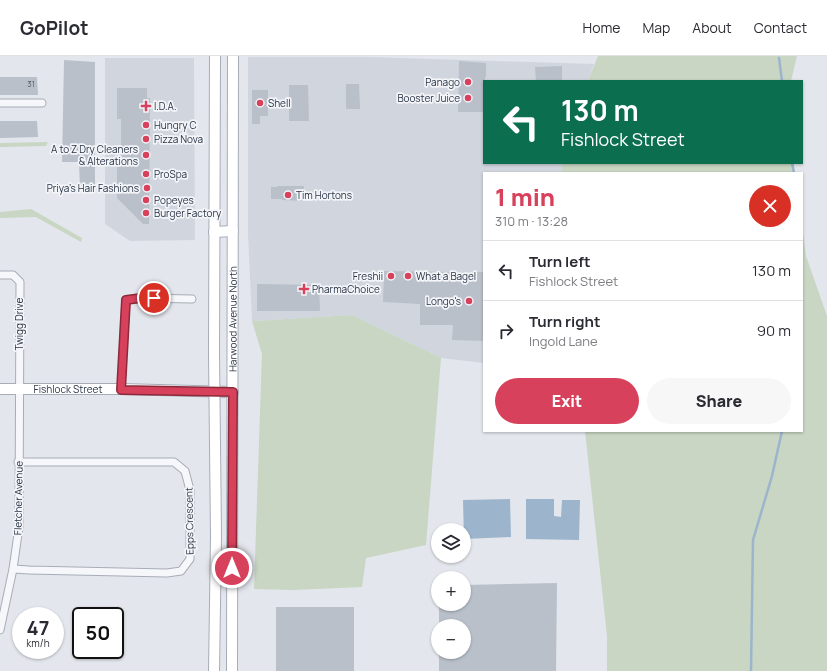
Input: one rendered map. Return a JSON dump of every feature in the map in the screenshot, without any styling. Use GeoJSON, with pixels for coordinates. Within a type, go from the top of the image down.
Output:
{"type":"FeatureCollection","features":[{"type":"Feature","properties":{"kind":"main road","name":"Harwood Avenue North"},"geometry":{"type":"LineString","coordinates":[[214,671],[216,536],[214,392],[215,56]]}},
{"type":"Feature","properties":{"kind":"main road","name":"Harwood Avenue North"},"geometry":{"type":"LineString","coordinates":[[232,671],[233,56]]}},
{"type":"Feature","properties":{"kind":"main road"},"geometry":{"type":"LineString","coordinates":[[214,232],[233,231]]}},
{"type":"Feature","properties":{"kind":"main road","name":"Fishlock Street"},"geometry":{"type":"LineString","coordinates":[[0,389],[233,392]]}},
{"type":"Feature","properties":{"kind":"street"},"geometry":{"type":"LineString","coordinates":[[0,103],[42,103]]}},
{"type":"Feature","properties":{"kind":"street","name":"Twigg Drive"},"geometry":{"type":"LineString","coordinates":[[0,275],[13,275],[20,282],[19,389]]}},
{"type":"Feature","properties":{"kind":"street"},"geometry":{"type":"LineString","coordinates":[[121,390],[126,300],[141,298],[192,298]]}},
{"type":"Feature","properties":{"kind":"street","name":"Fletcher Avenue"},"geometry":{"type":"LineString","coordinates":[[0,630],[13,569],[19,526],[19,389]]}},
{"type":"Feature","properties":{"kind":"street","name":"Epps Crescent"},"geometry":{"type":"LineString","coordinates":[[13,569],[167,573],[181,571],[190,558],[190,490],[185,471],[174,462],[18,462]]}},
{"type":"Feature","properties":{"kind":"shaded area"},"geometry":{"type":"Polygon","coordinates":[[[248,57],[368,57],[594,64],[588,80],[483,80],[483,164],[563,164],[563,172],[483,172],[483,363],[441,358],[352,315],[252,321],[248,234],[248,57]]]}},
{"type":"Feature","properties":{"kind":"shaded area"},"geometry":{"type":"Polygon","coordinates":[[[105,58],[194,58],[195,240],[130,241],[105,224],[105,58]]]}},
{"type":"Feature","properties":{"kind":"green space"},"geometry":{"type":"Polygon","coordinates":[[[598,56],[797,56],[791,80],[588,80],[598,56]]]}},
{"type":"Feature","properties":{"kind":"green space"},"geometry":{"type":"Polygon","coordinates":[[[48,142],[46,146],[0,147],[0,143],[48,142]]]}},
{"type":"Feature","properties":{"kind":"green space"},"geometry":{"type":"Polygon","coordinates":[[[562,164],[794,164],[795,172],[562,172],[562,164]]]}},
{"type":"Feature","properties":{"kind":"green space"},"geometry":{"type":"Polygon","coordinates":[[[31,209],[82,238],[81,242],[36,217],[0,218],[0,212],[31,209]]]}},
{"type":"Feature","properties":{"kind":"green space"},"geometry":{"type":"Polygon","coordinates":[[[803,233],[806,256],[827,316],[827,671],[607,671],[607,636],[585,432],[803,432],[803,233]]]}},
{"type":"Feature","properties":{"kind":"green space"},"geometry":{"type":"Polygon","coordinates":[[[352,315],[441,358],[426,545],[366,558],[362,587],[292,590],[254,589],[262,354],[252,321],[352,315]]]}},
{"type":"Feature","properties":{"kind":"water"},"geometry":{"type":"Polygon","coordinates":[[[510,499],[511,537],[471,539],[471,523],[464,523],[463,500],[510,499]]]}},
{"type":"Feature","properties":{"kind":"water"},"geometry":{"type":"Polygon","coordinates":[[[526,499],[554,499],[554,516],[561,517],[562,500],[580,500],[579,540],[526,539],[526,499]]]}},
{"type":"Feature","properties":{"kind":"building"},"geometry":{"type":"Polygon","coordinates":[[[64,60],[95,62],[95,188],[80,189],[79,162],[62,162],[64,60]]]}},
{"type":"Feature","properties":{"kind":"building"},"geometry":{"type":"Polygon","coordinates":[[[459,61],[486,63],[486,76],[483,80],[483,112],[458,112],[459,61]]]}},
{"type":"Feature","properties":{"kind":"building"},"geometry":{"type":"Polygon","coordinates":[[[562,66],[562,80],[536,80],[535,67],[562,66]]]}},
{"type":"Feature","properties":{"kind":"building"},"geometry":{"type":"Polygon","coordinates":[[[0,77],[37,77],[38,95],[0,95],[0,77]]]}},
{"type":"Feature","properties":{"kind":"building"},"geometry":{"type":"Polygon","coordinates":[[[346,84],[359,84],[360,109],[346,109],[346,84]]]}},
{"type":"Feature","properties":{"kind":"building"},"geometry":{"type":"Polygon","coordinates":[[[289,85],[308,85],[309,121],[289,121],[289,85]]]}},
{"type":"Feature","properties":{"kind":"building"},"geometry":{"type":"Polygon","coordinates":[[[117,88],[147,88],[147,98],[150,98],[149,224],[143,224],[117,198],[117,166],[121,166],[121,119],[117,119],[117,88]]]}},
{"type":"Feature","properties":{"kind":"building","name":"Shell"},"geometry":{"type":"Polygon","coordinates":[[[252,90],[268,90],[268,116],[260,116],[260,124],[252,124],[252,90]]]}},
{"type":"Feature","properties":{"kind":"building"},"geometry":{"type":"Polygon","coordinates":[[[0,121],[37,121],[38,137],[0,138],[0,121]]]}},
{"type":"Feature","properties":{"kind":"building","name":"Tim Hortons"},"geometry":{"type":"Polygon","coordinates":[[[304,186],[304,201],[271,199],[271,187],[304,186]]]}},
{"type":"Feature","properties":{"kind":"building"},"geometry":{"type":"Polygon","coordinates":[[[384,271],[452,272],[454,277],[472,278],[472,272],[483,272],[483,341],[452,340],[453,325],[420,325],[420,304],[383,302],[384,271]]]}},
{"type":"Feature","properties":{"kind":"building"},"geometry":{"type":"Polygon","coordinates":[[[257,284],[319,285],[320,311],[257,311],[257,284]]]}},
{"type":"Feature","properties":{"kind":"building"},"geometry":{"type":"Polygon","coordinates":[[[557,583],[556,671],[439,671],[439,659],[471,659],[471,619],[439,619],[439,611],[471,611],[471,585],[557,583]]]}},
{"type":"Feature","properties":{"kind":"building"},"geometry":{"type":"Polygon","coordinates":[[[276,607],[354,607],[354,671],[276,671],[276,607]]]}},
{"type":"Feature","properties":{"kind":"waterway"},"geometry":{"type":"LineString","coordinates":[[779,58],[782,80]]}},
{"type":"Feature","properties":{"kind":"waterway"},"geometry":{"type":"LineString","coordinates":[[792,164],[794,172]]}},
{"type":"Feature","properties":{"kind":"waterway"},"geometry":{"type":"LineString","coordinates":[[751,671],[753,540],[772,476],[782,432]]}},
{"type":"Feature","properties":{"kind":"place","name":"Panago"},"geometry":{"type":"Point","coordinates":[468,82]}},
{"type":"Feature","properties":{"kind":"place","name":"Booster Juice"},"geometry":{"type":"Point","coordinates":[468,98]}},
{"type":"Feature","properties":{"kind":"place","name":"Shell"},"geometry":{"type":"Point","coordinates":[260,103]}},
{"type":"Feature","properties":{"kind":"place","name":"I.D.A."},"geometry":{"type":"Point","coordinates":[146,106]}},
{"type":"Feature","properties":{"kind":"place","name":"Hungry C"},"geometry":{"type":"Point","coordinates":[146,125]}},
{"type":"Feature","properties":{"kind":"place","name":"Pizza Nova"},"geometry":{"type":"Point","coordinates":[146,139]}},
{"type":"Feature","properties":{"kind":"place","name":"A to Z Dry Cleaners & Alterations"},"geometry":{"type":"Point","coordinates":[146,155]}},
{"type":"Feature","properties":{"kind":"place","name":"ProSpa"},"geometry":{"type":"Point","coordinates":[146,174]}},
{"type":"Feature","properties":{"kind":"place","name":"Priya's Hair Fashions"},"geometry":{"type":"Point","coordinates":[147,188]}},
{"type":"Feature","properties":{"kind":"place","name":"Tim Hortons"},"geometry":{"type":"Point","coordinates":[288,195]}},
{"type":"Feature","properties":{"kind":"place","name":"Popeyes"},"geometry":{"type":"Point","coordinates":[146,200]}},
{"type":"Feature","properties":{"kind":"place","name":"Burger Factory"},"geometry":{"type":"Point","coordinates":[146,213]}},
{"type":"Feature","properties":{"kind":"place","name":"Freshii"},"geometry":{"type":"Point","coordinates":[391,276]}},
{"type":"Feature","properties":{"kind":"place","name":"What a Bagel"},"geometry":{"type":"Point","coordinates":[408,276]}},
{"type":"Feature","properties":{"kind":"place","name":"PharmaChoice"},"geometry":{"type":"Point","coordinates":[304,289]}},
{"type":"Feature","properties":{"kind":"place","name":"Longo's"},"geometry":{"type":"Point","coordinates":[469,301]}},
{"type":"Feature","properties":{"kind":"route"},"geometry":{"type":"LineString","coordinates":[[154,298],[126,300],[121,390],[233,392],[232,568]]}}]}
